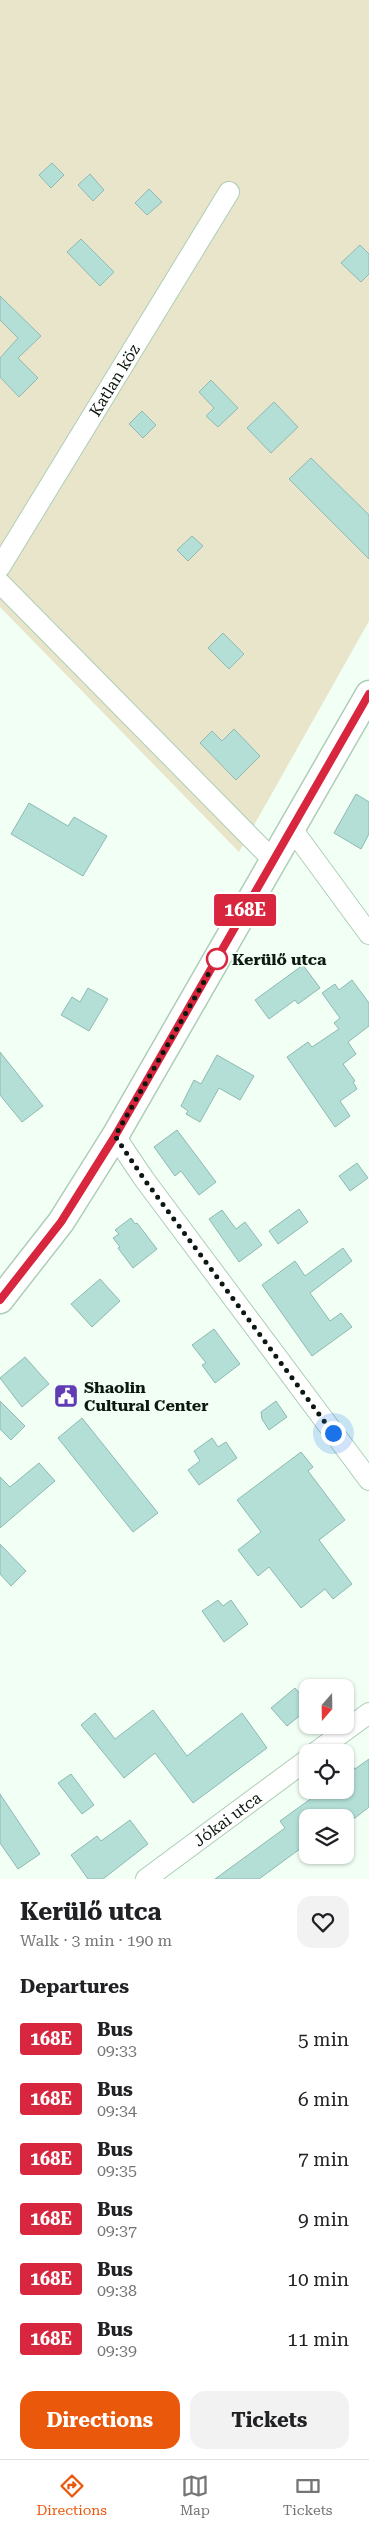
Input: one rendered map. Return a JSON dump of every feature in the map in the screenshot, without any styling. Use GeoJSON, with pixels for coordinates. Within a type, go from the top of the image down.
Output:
{"type":"FeatureCollection","features":[{"type":"Feature","properties":{"kind":"main road"},"geometry":{"type":"LineString","coordinates":[[0,1300],[61,1222],[115,1136],[369,694]]}},
{"type":"Feature","properties":{"kind":"street","name":"Katlan köz"},"geometry":{"type":"LineString","coordinates":[[0,568],[229,192]]}},
{"type":"Feature","properties":{"kind":"street"},"geometry":{"type":"LineString","coordinates":[[0,583],[274,861]]}},
{"type":"Feature","properties":{"kind":"street"},"geometry":{"type":"LineString","coordinates":[[292,829],[369,934]]}},
{"type":"Feature","properties":{"kind":"street"},"geometry":{"type":"LineString","coordinates":[[115,1136],[144,1179],[369,1480]]}},
{"type":"Feature","properties":{"kind":"street"},"geometry":{"type":"LineString","coordinates":[[327,1744],[369,1713]]}},
{"type":"Feature","properties":{"kind":"street","name":"Jókai utca"},"geometry":{"type":"LineString","coordinates":[[146,1879],[299,1766]]}},
{"type":"Feature","properties":{"kind":"shaded area"},"geometry":{"type":"Polygon","coordinates":[[[0,0],[369,0],[369,621],[239,852],[0,607],[0,0]]]}},
{"type":"Feature","properties":{"kind":"building"},"geometry":{"type":"Polygon","coordinates":[[[52,163],[64,175],[51,188],[39,175],[52,163]]]}},
{"type":"Feature","properties":{"kind":"building"},"geometry":{"type":"Polygon","coordinates":[[[90,174],[104,190],[93,201],[78,185],[90,174]]]}},
{"type":"Feature","properties":{"kind":"building"},"geometry":{"type":"Polygon","coordinates":[[[149,189],[162,202],[147,215],[135,203],[149,189]]]}},
{"type":"Feature","properties":{"kind":"building"},"geometry":{"type":"Polygon","coordinates":[[[81,239],[114,272],[100,286],[67,252],[81,239]]]}},
{"type":"Feature","properties":{"kind":"building"},"geometry":{"type":"Polygon","coordinates":[[[360,245],[369,254],[369,274],[361,282],[341,263],[360,245]]]}},
{"type":"Feature","properties":{"kind":"building"},"geometry":{"type":"Polygon","coordinates":[[[0,296],[41,336],[18,358],[38,378],[19,397],[0,377],[0,358],[18,338],[0,320],[0,296]]]}},
{"type":"Feature","properties":{"kind":"building"},"geometry":{"type":"Polygon","coordinates":[[[211,380],[238,408],[218,427],[206,416],[214,408],[199,392],[211,380]]]}},
{"type":"Feature","properties":{"kind":"building"},"geometry":{"type":"Polygon","coordinates":[[[274,402],[298,427],[271,453],[247,428],[274,402]]]}},
{"type":"Feature","properties":{"kind":"building"},"geometry":{"type":"Polygon","coordinates":[[[142,411],[156,425],[143,438],[129,424],[142,411]]]}},
{"type":"Feature","properties":{"kind":"building"},"geometry":{"type":"Polygon","coordinates":[[[311,458],[369,515],[369,559],[289,479],[311,458]]]}},
{"type":"Feature","properties":{"kind":"building"},"geometry":{"type":"Polygon","coordinates":[[[192,536],[203,546],[188,561],[177,550],[192,536]]]}},
{"type":"Feature","properties":{"kind":"building"},"geometry":{"type":"Polygon","coordinates":[[[223,633],[244,654],[229,669],[208,648],[223,633]]]}},
{"type":"Feature","properties":{"kind":"building"},"geometry":{"type":"Polygon","coordinates":[[[234,729],[260,756],[236,780],[200,743],[212,731],[222,741],[234,729]]]}},
{"type":"Feature","properties":{"kind":"building"},"geometry":{"type":"Polygon","coordinates":[[[356,794],[369,802],[369,834],[361,849],[334,833],[356,794]]]}},
{"type":"Feature","properties":{"kind":"building"},"geometry":{"type":"Polygon","coordinates":[[[29,803],[68,826],[74,817],[107,836],[83,876],[11,834],[29,803]]]}},
{"type":"Feature","properties":{"kind":"building"},"geometry":{"type":"Polygon","coordinates":[[[303,965],[320,988],[298,1004],[295,1000],[269,1019],[255,1000],[303,965]]]}},
{"type":"Feature","properties":{"kind":"building"},"geometry":{"type":"Polygon","coordinates":[[[352,980],[369,1003],[369,1026],[348,1042],[356,1054],[343,1064],[355,1081],[353,1082],[357,1089],[340,1101],[350,1116],[335,1127],[287,1057],[308,1042],[312,1047],[339,1029],[334,1023],[340,1018],[322,993],[335,984],[339,990],[352,980]]]}},
{"type":"Feature","properties":{"kind":"building"},"geometry":{"type":"Polygon","coordinates":[[[88,988],[108,999],[89,1031],[61,1015],[72,997],[80,1002],[88,988]]]}},
{"type":"Feature","properties":{"kind":"building"},"geometry":{"type":"Polygon","coordinates":[[[0,1052],[43,1106],[22,1122],[0,1095],[0,1052]]]}},
{"type":"Feature","properties":{"kind":"building"},"geometry":{"type":"Polygon","coordinates":[[[217,1055],[254,1076],[240,1100],[219,1088],[200,1122],[186,1114],[188,1111],[181,1106],[194,1080],[201,1084],[217,1055]]]}},
{"type":"Feature","properties":{"kind":"building"},"geometry":{"type":"Polygon","coordinates":[[[177,1130],[216,1182],[199,1195],[181,1171],[175,1176],[154,1147],[177,1130]]]}},
{"type":"Feature","properties":{"kind":"building"},"geometry":{"type":"Polygon","coordinates":[[[357,1163],[368,1178],[350,1191],[339,1176],[357,1163]]]}},
{"type":"Feature","properties":{"kind":"building"},"geometry":{"type":"Polygon","coordinates":[[[299,1209],[308,1222],[278,1244],[269,1231],[299,1209]]]}},
{"type":"Feature","properties":{"kind":"building"},"geometry":{"type":"Polygon","coordinates":[[[222,1210],[236,1229],[245,1222],[262,1245],[239,1262],[209,1219],[222,1210]]]}},
{"type":"Feature","properties":{"kind":"building"},"geometry":{"type":"Polygon","coordinates":[[[131,1218],[157,1249],[133,1268],[113,1238],[119,1234],[115,1230],[131,1218]]]}},
{"type":"Feature","properties":{"kind":"building"},"geometry":{"type":"Polygon","coordinates":[[[343,1248],[352,1261],[310,1293],[330,1321],[341,1313],[352,1327],[312,1356],[262,1285],[295,1261],[305,1276],[343,1248]]]}},
{"type":"Feature","properties":{"kind":"building"},"geometry":{"type":"Polygon","coordinates":[[[100,1279],[120,1301],[92,1327],[71,1304],[100,1279]]]}},
{"type":"Feature","properties":{"kind":"building"},"geometry":{"type":"Polygon","coordinates":[[[214,1329],[240,1364],[215,1383],[202,1365],[206,1363],[192,1345],[214,1329]]]}},
{"type":"Feature","properties":{"kind":"building"},"geometry":{"type":"Polygon","coordinates":[[[25,1357],[49,1384],[22,1407],[0,1378],[25,1357]]]}},
{"type":"Feature","properties":{"kind":"building"},"geometry":{"type":"Polygon","coordinates":[[[0,1401],[25,1426],[11,1440],[0,1429],[0,1401]]]}},
{"type":"Feature","properties":{"kind":"building"},"geometry":{"type":"Polygon","coordinates":[[[276,1401],[287,1417],[269,1430],[262,1419],[261,1412],[276,1401]]]}},
{"type":"Feature","properties":{"kind":"building"},"geometry":{"type":"Polygon","coordinates":[[[82,1418],[158,1513],[133,1532],[58,1438],[82,1418]]]}},
{"type":"Feature","properties":{"kind":"building"},"geometry":{"type":"Polygon","coordinates":[[[212,1438],[218,1447],[226,1442],[237,1458],[199,1485],[188,1470],[200,1461],[194,1451],[212,1438]]]}},
{"type":"Feature","properties":{"kind":"building"},"geometry":{"type":"Polygon","coordinates":[[[301,1452],[313,1467],[308,1471],[345,1520],[319,1540],[352,1584],[333,1599],[325,1589],[301,1608],[269,1567],[258,1576],[238,1550],[261,1532],[237,1500],[301,1452]]]}},
{"type":"Feature","properties":{"kind":"building"},"geometry":{"type":"Polygon","coordinates":[[[39,1463],[55,1481],[0,1528],[0,1477],[10,1487],[39,1463]]]}},
{"type":"Feature","properties":{"kind":"building"},"geometry":{"type":"Polygon","coordinates":[[[0,1544],[26,1571],[11,1586],[0,1574],[0,1544]]]}},
{"type":"Feature","properties":{"kind":"building"},"geometry":{"type":"Polygon","coordinates":[[[218,1600],[223,1606],[231,1600],[248,1624],[224,1642],[202,1611],[218,1600]]]}},
{"type":"Feature","properties":{"kind":"building"},"geometry":{"type":"Polygon","coordinates":[[[295,1688],[299,1693],[299,1716],[287,1726],[271,1708],[295,1688]]]}},
{"type":"Feature","properties":{"kind":"building"},"geometry":{"type":"Polygon","coordinates":[[[153,1710],[187,1756],[242,1713],[267,1748],[193,1803],[155,1753],[124,1778],[81,1725],[95,1713],[115,1739],[153,1710]]]}},
{"type":"Feature","properties":{"kind":"building"},"geometry":{"type":"Polygon","coordinates":[[[369,1759],[369,1807],[355,1818],[354,1809],[299,1809],[299,1850],[259,1879],[215,1879],[285,1828],[280,1821],[311,1799],[354,1799],[354,1768],[355,1769],[369,1759]]]}},
{"type":"Feature","properties":{"kind":"building"},"geometry":{"type":"Polygon","coordinates":[[[71,1774],[94,1805],[82,1814],[58,1783],[71,1774]]]}},
{"type":"Feature","properties":{"kind":"building"},"geometry":{"type":"Polygon","coordinates":[[[0,1794],[40,1854],[18,1869],[0,1843],[0,1794]]]}},
{"type":"Feature","properties":{"kind":"building"},"geometry":{"type":"Polygon","coordinates":[[[130,1820],[148,1844],[103,1879],[88,1879],[71,1855],[97,1836],[101,1841],[130,1820]]]}},
{"type":"Feature","properties":{"kind":"bus line","name":"168E"},"geometry":{"type":"LineString","coordinates":[[0,1300],[61,1222],[115,1136],[369,694]]}},
{"type":"Feature","properties":{"kind":"place","name":"Kerülő utca"},"geometry":{"type":"Point","coordinates":[217,959]}},
{"type":"Feature","properties":{"kind":"place","name":"Shaolin Cultural Center"},"geometry":{"type":"Point","coordinates":[66,1396]}},
{"type":"Feature","properties":{"kind":"route"},"geometry":{"type":"LineString","coordinates":[[217,959],[115,1136],[144,1179],[333,1433]]}}]}
